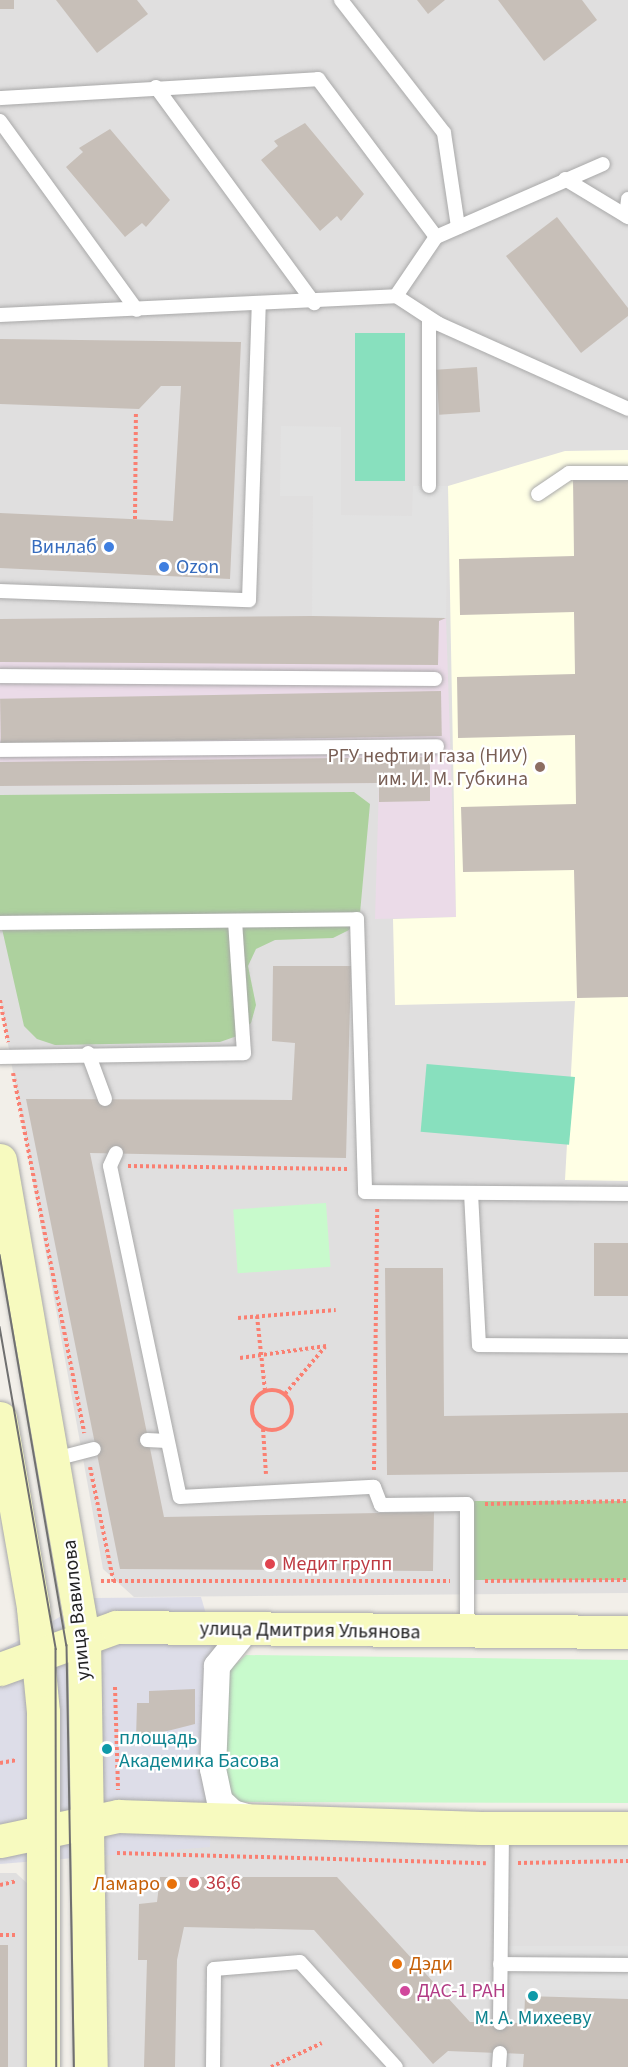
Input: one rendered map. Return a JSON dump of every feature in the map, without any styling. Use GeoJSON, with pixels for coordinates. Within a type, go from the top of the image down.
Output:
{"type":"FeatureCollection","features":[{"type":"Feature","properties":{"kind":"main road","name":"улица Вавилова"},"geometry":{"type":"LineString","coordinates":[[0,1160],[55,1460],[84,1639],[91,2067]]}},
{"type":"Feature","properties":{"kind":"main road"},"geometry":{"type":"LineString","coordinates":[[0,1418],[8,1514],[39,1656],[43,2067]]}},
{"type":"Feature","properties":{"kind":"main road","name":"улица Дмитрия Ульянова"},"geometry":{"type":"LineString","coordinates":[[0,1669],[116,1627],[466,1634],[628,1632]]}},
{"type":"Feature","properties":{"kind":"main road"},"geometry":{"type":"LineString","coordinates":[[0,1841],[118,1816],[251,1818],[502,1828],[628,1828]]}},
{"type":"Feature","properties":{"kind":"street"},"geometry":{"type":"LineString","coordinates":[[247,1629],[217,1666],[213,1769],[220,1801],[233,1813],[251,1818]]}},
{"type":"Feature","properties":{"kind":"lane"},"geometry":{"type":"LineString","coordinates":[[341,0],[444,134],[458,227]]}},
{"type":"Feature","properties":{"kind":"lane"},"geometry":{"type":"LineString","coordinates":[[0,98],[318,79],[436,237]]}},
{"type":"Feature","properties":{"kind":"lane"},"geometry":{"type":"LineString","coordinates":[[156,87],[314,303]]}},
{"type":"Feature","properties":{"kind":"lane"},"geometry":{"type":"LineString","coordinates":[[0,121],[137,310]]}},
{"type":"Feature","properties":{"kind":"lane"},"geometry":{"type":"LineString","coordinates":[[396,296],[436,237],[603,164]]}},
{"type":"Feature","properties":{"kind":"lane"},"geometry":{"type":"LineString","coordinates":[[565,179],[627,216],[628,199]]}},
{"type":"Feature","properties":{"kind":"lane"},"geometry":{"type":"LineString","coordinates":[[0,315],[259,306],[396,296],[429,319],[628,409]]}},
{"type":"Feature","properties":{"kind":"lane"},"geometry":{"type":"LineString","coordinates":[[0,591],[249,600],[259,306]]}},
{"type":"Feature","properties":{"kind":"lane"},"geometry":{"type":"LineString","coordinates":[[429,319],[429,486]]}},
{"type":"Feature","properties":{"kind":"lane"},"geometry":{"type":"LineString","coordinates":[[538,494],[569,473],[628,473]]}},
{"type":"Feature","properties":{"kind":"lane"},"geometry":{"type":"LineString","coordinates":[[0,676],[435,679]]}},
{"type":"Feature","properties":{"kind":"lane"},"geometry":{"type":"LineString","coordinates":[[0,750],[437,746]]}},
{"type":"Feature","properties":{"kind":"lane"},"geometry":{"type":"LineString","coordinates":[[0,923],[357,919],[365,1192],[628,1194]]}},
{"type":"Feature","properties":{"kind":"lane"},"geometry":{"type":"LineString","coordinates":[[5,1057],[88,1053],[244,1053],[235,921]]}},
{"type":"Feature","properties":{"kind":"lane"},"geometry":{"type":"LineString","coordinates":[[88,1053],[105,1099]]}},
{"type":"Feature","properties":{"kind":"lane"},"geometry":{"type":"LineString","coordinates":[[113,1159],[166,1441],[180,1497],[374,1487],[381,1505],[467,1504],[466,1634]]}},
{"type":"Feature","properties":{"kind":"lane"},"geometry":{"type":"LineString","coordinates":[[471,1193],[479,1345],[628,1346]]}},
{"type":"Feature","properties":{"kind":"lane"},"geometry":{"type":"LineString","coordinates":[[147,1440],[166,1441]]}},
{"type":"Feature","properties":{"kind":"lane"},"geometry":{"type":"LineString","coordinates":[[55,1460],[91,1451]]}},
{"type":"Feature","properties":{"kind":"lane"},"geometry":{"type":"LineString","coordinates":[[500,2023],[502,1828]]}},
{"type":"Feature","properties":{"kind":"lane"},"geometry":{"type":"LineString","coordinates":[[213,2067],[214,1969],[300,1962],[396,2067]]}},
{"type":"Feature","properties":{"kind":"lane"},"geometry":{"type":"LineString","coordinates":[[500,1964],[628,1965]]}},
{"type":"Feature","properties":{"kind":"path"},"geometry":{"type":"LineString","coordinates":[[135,519],[136,413]]}},
{"type":"Feature","properties":{"kind":"path"},"geometry":{"type":"LineString","coordinates":[[0,1000],[5,1057],[91,1451],[114,1584],[628,1580]]}},
{"type":"Feature","properties":{"kind":"path"},"geometry":{"type":"LineString","coordinates":[[113,1159],[364,1170]]}},
{"type":"Feature","properties":{"kind":"path"},"geometry":{"type":"LineString","coordinates":[[374,1487],[377,1192]]}},
{"type":"Feature","properties":{"kind":"path"},"geometry":{"type":"LineString","coordinates":[[238,1318],[336,1310]]}},
{"type":"Feature","properties":{"kind":"path"},"geometry":{"type":"LineString","coordinates":[[257,1316],[265,1391],[252,1407],[263,1428],[268,1493]]}},
{"type":"Feature","properties":{"kind":"path"},"geometry":{"type":"LineString","coordinates":[[240,1358],[326,1346],[285,1394]]}},
{"type":"Feature","properties":{"kind":"path"},"geometry":{"type":"LineString","coordinates":[[265,1391],[285,1394]]}},
{"type":"Feature","properties":{"kind":"path"},"geometry":{"type":"LineString","coordinates":[[263,1428],[282,1428],[290,1419],[292,1406],[285,1394]]}},
{"type":"Feature","properties":{"kind":"path"},"geometry":{"type":"LineString","coordinates":[[467,1504],[628,1501]]}},
{"type":"Feature","properties":{"kind":"path"},"geometry":{"type":"LineString","coordinates":[[115,1677],[118,1794]]}},
{"type":"Feature","properties":{"kind":"path"},"geometry":{"type":"LineString","coordinates":[[0,1763],[17,1760]]}},
{"type":"Feature","properties":{"kind":"path"},"geometry":{"type":"LineString","coordinates":[[117,1853],[501,1863],[628,1861]]}},
{"type":"Feature","properties":{"kind":"path"},"geometry":{"type":"LineString","coordinates":[[0,1935],[15,1935]]}},
{"type":"Feature","properties":{"kind":"path"},"geometry":{"type":"LineString","coordinates":[[271,2067],[322,2043]]}},
{"type":"Feature","properties":{"kind":"shaded area"},"geometry":{"type":"Polygon","coordinates":[[[0,0],[628,0],[628,1593],[134,1597],[103,1569],[0,1000],[0,0]]]}},
{"type":"Feature","properties":{"kind":"shaded area"},"geometry":{"type":"Polygon","coordinates":[[[281,426],[341,427],[341,515],[412,516],[413,486],[448,486],[446,618],[312,616],[313,496],[280,496],[281,426]]]}},
{"type":"Feature","properties":{"kind":"shaded area","name":"РГУ нефти и газа (НИУ) им. И. М. Губкина"},"geometry":{"type":"Polygon","coordinates":[[[628,450],[628,1181],[565,1180],[575,1001],[395,1005],[393,919],[456,917],[448,486],[565,451],[628,450]]]}},
{"type":"Feature","properties":{"kind":"shaded area"},"geometry":{"type":"Polygon","coordinates":[[[446,618],[456,917],[375,919],[379,783],[0,786],[0,619],[446,618]]]}},
{"type":"Feature","properties":{"kind":"shaded area","name":"площадь Академика Басова"},"geometry":{"type":"Polygon","coordinates":[[[201,1597],[216,1648],[210,1847],[0,1864],[0,1651],[93,1598],[201,1597]]]}},
{"type":"Feature","properties":{"kind":"shaded area"},"geometry":{"type":"Polygon","coordinates":[[[133,1833],[628,1844],[628,2067],[103,2067],[104,1857],[133,1833]]]}},
{"type":"Feature","properties":{"kind":"shaded area"},"geometry":{"type":"Polygon","coordinates":[[[0,1873],[16,1873],[30,1886],[31,2067],[0,2067],[0,1873]]]}},
{"type":"Feature","properties":{"kind":"shaded area"},"geometry":{"type":"Polygon","coordinates":[[[506,1946],[628,1946],[628,1990],[506,1990],[506,1946]]]}},
{"type":"Feature","properties":{"kind":"green space"},"geometry":{"type":"Polygon","coordinates":[[[355,333],[405,333],[405,481],[355,481],[355,333]]]}},
{"type":"Feature","properties":{"kind":"green space"},"geometry":{"type":"Polygon","coordinates":[[[354,792],[370,804],[360,913],[349,930],[333,938],[275,940],[256,949],[248,966],[256,1005],[251,1023],[237,1036],[220,1042],[55,1045],[37,1039],[24,1026],[0,920],[0,795],[354,792]]]}},
{"type":"Feature","properties":{"kind":"green space"},"geometry":{"type":"Polygon","coordinates":[[[427,1064],[575,1077],[569,1145],[421,1132],[427,1064]]]}},
{"type":"Feature","properties":{"kind":"green space"},"geometry":{"type":"Polygon","coordinates":[[[326,1203],[330,1267],[238,1273],[233,1209],[326,1203]]]}},
{"type":"Feature","properties":{"kind":"green space"},"geometry":{"type":"Polygon","coordinates":[[[467,1501],[628,1501],[628,1580],[467,1580],[467,1501]]]}},
{"type":"Feature","properties":{"kind":"green space"},"geometry":{"type":"Polygon","coordinates":[[[246,1655],[628,1660],[628,1803],[237,1802],[224,1782],[227,1672],[246,1655]]]}},
{"type":"Feature","properties":{"kind":"building"},"geometry":{"type":"Polygon","coordinates":[[[0,0],[14,0],[14,9],[0,9],[0,0]]]}},
{"type":"Feature","properties":{"kind":"building"},"geometry":{"type":"Polygon","coordinates":[[[56,0],[137,0],[148,14],[97,53],[56,0]]]}},
{"type":"Feature","properties":{"kind":"building"},"geometry":{"type":"Polygon","coordinates":[[[417,0],[445,0],[428,14],[417,0]]]}},
{"type":"Feature","properties":{"kind":"building"},"geometry":{"type":"Polygon","coordinates":[[[498,0],[582,0],[597,20],[544,61],[498,0]]]}},
{"type":"Feature","properties":{"kind":"building"},"geometry":{"type":"Polygon","coordinates":[[[305,123],[364,194],[341,221],[337,216],[320,231],[261,160],[278,146],[274,141],[305,123]]]}},
{"type":"Feature","properties":{"kind":"building"},"geometry":{"type":"Polygon","coordinates":[[[110,129],[170,200],[146,227],[142,223],[125,237],[66,167],[83,152],[79,148],[110,129]]]}},
{"type":"Feature","properties":{"kind":"building"},"geometry":{"type":"Polygon","coordinates":[[[557,217],[628,308],[628,316],[581,353],[506,256],[557,217]]]}},
{"type":"Feature","properties":{"kind":"building"},"geometry":{"type":"Polygon","coordinates":[[[0,339],[241,342],[230,579],[0,568],[0,513],[173,521],[181,386],[161,386],[139,409],[0,404],[0,339]]]}},
{"type":"Feature","properties":{"kind":"building"},"geometry":{"type":"Polygon","coordinates":[[[477,367],[480,412],[439,415],[436,370],[477,367]]]}},
{"type":"Feature","properties":{"kind":"building"},"geometry":{"type":"Polygon","coordinates":[[[628,477],[628,997],[577,998],[574,870],[463,872],[461,807],[576,804],[575,735],[458,738],[457,677],[575,674],[574,612],[460,615],[459,559],[574,556],[573,478],[628,477]]]}},
{"type":"Feature","properties":{"kind":"building"},"geometry":{"type":"Polygon","coordinates":[[[312,616],[446,618],[439,621],[438,665],[0,662],[0,619],[312,616]]]}},
{"type":"Feature","properties":{"kind":"building"},"geometry":{"type":"Polygon","coordinates":[[[441,691],[442,736],[1,744],[0,699],[441,691]]]}},
{"type":"Feature","properties":{"kind":"building"},"geometry":{"type":"Polygon","coordinates":[[[430,757],[430,801],[379,802],[379,783],[0,786],[0,762],[430,757]]]}},
{"type":"Feature","properties":{"kind":"building"},"geometry":{"type":"Polygon","coordinates":[[[273,966],[351,966],[346,1158],[90,1153],[164,1517],[434,1512],[433,1571],[120,1569],[26,1099],[292,1100],[295,1043],[272,1041],[273,966]]]}},
{"type":"Feature","properties":{"kind":"building"},"geometry":{"type":"Polygon","coordinates":[[[594,1243],[628,1243],[628,1296],[594,1296],[594,1243]]]}},
{"type":"Feature","properties":{"kind":"building"},"geometry":{"type":"Polygon","coordinates":[[[385,1268],[443,1268],[444,1416],[628,1413],[628,1472],[387,1475],[385,1268]]]}},
{"type":"Feature","properties":{"kind":"building"},"geometry":{"type":"Polygon","coordinates":[[[195,1689],[195,1724],[136,1739],[137,1703],[149,1703],[149,1691],[195,1689]]]}},
{"type":"Feature","properties":{"kind":"building","name":"ДАС-1 РАН"},"geometry":{"type":"Polygon","coordinates":[[[160,1877],[337,1877],[470,2022],[524,2023],[525,1996],[628,1999],[628,2067],[523,2067],[524,2054],[448,2051],[433,2064],[314,1930],[184,1927],[177,1960],[175,2067],[144,2067],[147,1960],[138,1960],[139,1904],[157,1902],[160,1877]]]}},
{"type":"Feature","properties":{"kind":"building"},"geometry":{"type":"Polygon","coordinates":[[[0,1945],[8,1945],[8,2067],[0,2067],[0,1945]]]}},
{"type":"Feature","properties":{"kind":"tram line"},"geometry":{"type":"LineString","coordinates":[[0,1255],[67,1645],[74,2067]]}},
{"type":"Feature","properties":{"kind":"tram line"},"geometry":{"type":"LineString","coordinates":[[0,1327],[56,1649],[57,2067]]}},
{"type":"Feature","properties":{"kind":"place","name":"Винлаб"},"geometry":{"type":"Point","coordinates":[109,547]}},
{"type":"Feature","properties":{"kind":"place","name":"Ozon"},"geometry":{"type":"Point","coordinates":[164,567]}},
{"type":"Feature","properties":{"kind":"place","name":"РГУ нефти и газа (НИУ) им. И. М. Губкина"},"geometry":{"type":"Point","coordinates":[540,767]}},
{"type":"Feature","properties":{"kind":"place","name":"Медит групп"},"geometry":{"type":"Point","coordinates":[270,1564]}},
{"type":"Feature","properties":{"kind":"place","name":"площадь Академика Басова"},"geometry":{"type":"Point","coordinates":[107,1749]}},
{"type":"Feature","properties":{"kind":"place","name":"36,6"},"geometry":{"type":"Point","coordinates":[194,1883]}},
{"type":"Feature","properties":{"kind":"place","name":"Ламаро"},"geometry":{"type":"Point","coordinates":[172,1884]}},
{"type":"Feature","properties":{"kind":"place","name":"Дэди"},"geometry":{"type":"Point","coordinates":[397,1964]}},
{"type":"Feature","properties":{"kind":"place","name":"ДАС-1 РАН"},"geometry":{"type":"Point","coordinates":[405,1991]}},
{"type":"Feature","properties":{"kind":"place","name":"М. А. Михееву"},"geometry":{"type":"Point","coordinates":[533,1996]}}]}
